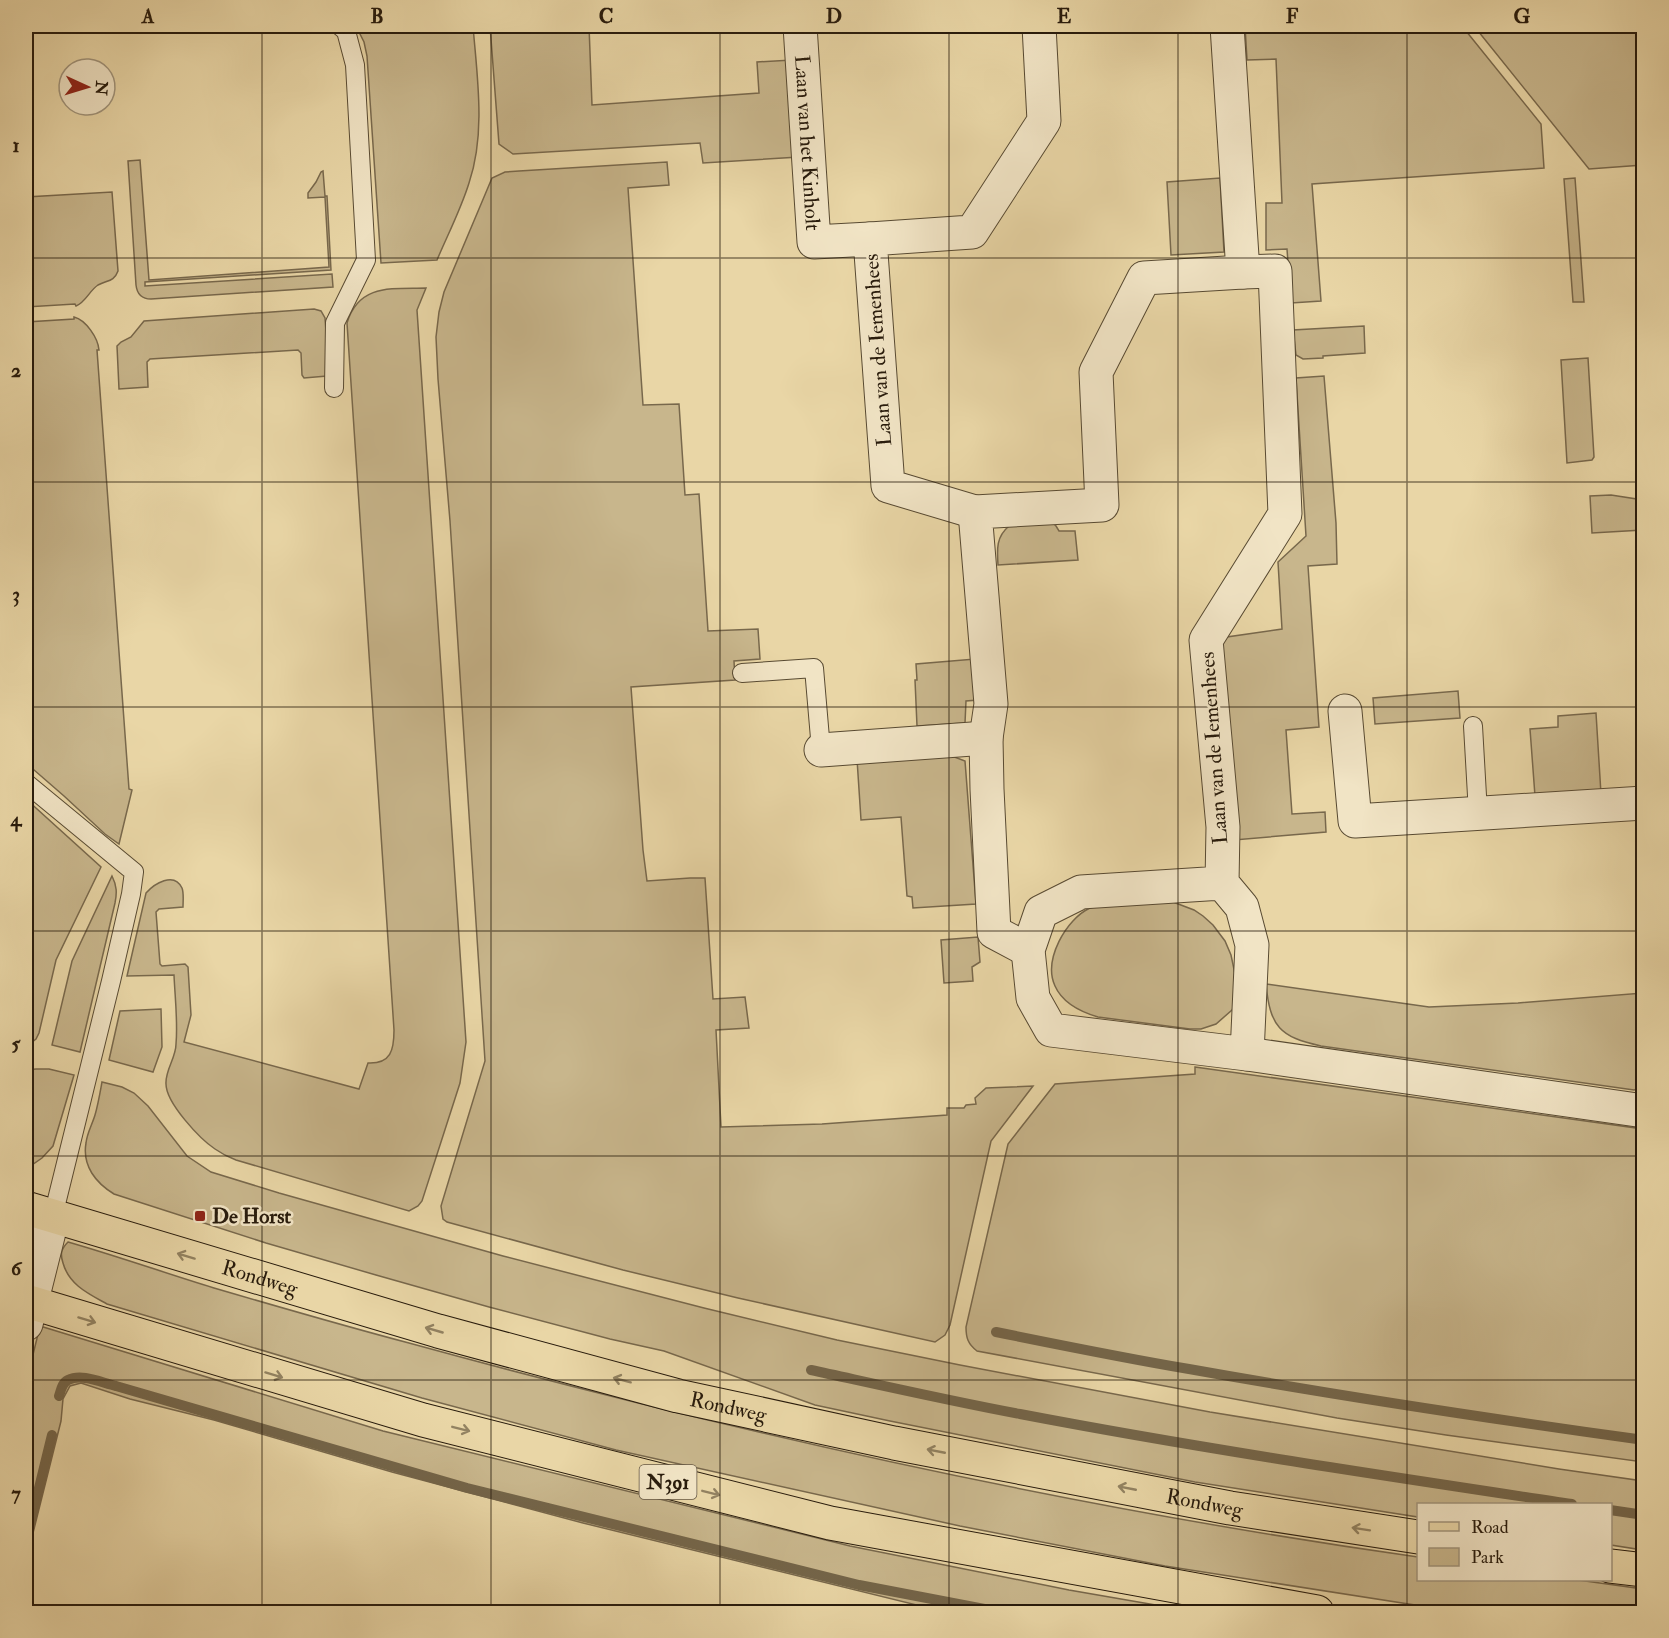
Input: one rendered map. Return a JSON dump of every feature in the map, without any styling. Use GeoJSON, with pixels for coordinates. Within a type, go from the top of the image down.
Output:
{"type":"FeatureCollection","features":[{"type":"Feature","properties":{"kind":"main road","name":"Rondweg"},"geometry":{"type":"LineString","coordinates":[[39,1212],[438,1331],[678,1395],[894,1443],[1230,1509],[1417,1538]]}},
{"type":"Feature","properties":{"kind":"main road","name":"N391"},"geometry":{"type":"LineString","coordinates":[[27,1309],[423,1420],[830,1523],[1317,1612]]}},
{"type":"Feature","properties":{"kind":"main road"},"geometry":{"type":"LineString","coordinates":[[1612,1566],[1644,1570]]}},
{"type":"Feature","properties":{"kind":"street","name":"Laan van het Kinholt"},"geometry":{"type":"LineString","coordinates":[[800,26],[814,242],[870,239]]}},
{"type":"Feature","properties":{"kind":"street","name":"Laan van de Iemenhees"},"geometry":{"type":"LineString","coordinates":[[1039,26],[1044,121],[972,232],[870,239],[888,486],[975,512],[1102,505],[1096,372],[1144,278],[1275,271],[1285,514],[1206,640],[1223,827],[1222,884]]}},
{"type":"Feature","properties":{"kind":"street"},"geometry":{"type":"LineString","coordinates":[[1227,26],[1243,272]]}},
{"type":"Feature","properties":{"kind":"street"},"geometry":{"type":"LineString","coordinates":[[975,512],[991,704],[986,738],[994,932],[1028,950]]}},
{"type":"Feature","properties":{"kind":"street"},"geometry":{"type":"LineString","coordinates":[[1345,711],[1355,821],[1644,803]]}},
{"type":"Feature","properties":{"kind":"street"},"geometry":{"type":"LineString","coordinates":[[821,750],[986,738]]}},
{"type":"Feature","properties":{"kind":"street"},"geometry":{"type":"LineString","coordinates":[[1247,1054],[1252,945],[1242,907],[1222,884],[1081,892],[1041,912],[1028,950],[1033,998],[1051,1030],[1247,1054],[1644,1111]]}},
{"type":"Feature","properties":{"kind":"street"},"geometry":{"type":"LineString","coordinates":[[27,1309],[39,1212]]}},
{"type":"Feature","properties":{"kind":"lane"},"geometry":{"type":"LineString","coordinates":[[334,388],[335,323],[366,260],[355,65],[346,31],[340,26]]}},
{"type":"Feature","properties":{"kind":"lane"},"geometry":{"type":"LineString","coordinates":[[742,673],[814,668],[821,750]]}},
{"type":"Feature","properties":{"kind":"lane"},"geometry":{"type":"LineString","coordinates":[[1473,726],[1478,813]]}},
{"type":"Feature","properties":{"kind":"lane"},"geometry":{"type":"LineString","coordinates":[[26,783],[134,872],[109,992],[39,1212]]}},
{"type":"Feature","properties":{"kind":"green space"},"geometry":{"type":"Polygon","coordinates":[[[356,26],[473,26],[479,104],[474,164],[466,193],[437,260],[381,263],[367,56],[364,42],[356,26]]]}},
{"type":"Feature","properties":{"kind":"green space"},"geometry":{"type":"Polygon","coordinates":[[[490,26],[589,26],[592,105],[759,93],[757,62],[792,60],[799,157],[703,163],[700,143],[513,154],[499,144],[490,26]]]}},
{"type":"Feature","properties":{"kind":"green space"},"geometry":{"type":"Polygon","coordinates":[[[1245,26],[1462,26],[1541,124],[1544,168],[1312,184],[1321,301],[1291,303],[1287,249],[1266,250],[1266,203],[1282,203],[1276,59],[1247,60],[1245,26]]]}},
{"type":"Feature","properties":{"kind":"green space"},"geometry":{"type":"Polygon","coordinates":[[[1474,26],[1643,26],[1643,165],[1589,169],[1474,26]]]}},
{"type":"Feature","properties":{"kind":"green space"},"geometry":{"type":"Polygon","coordinates":[[[140,160],[149,280],[329,267],[325,197],[308,198],[308,193],[323,171],[325,196],[327,196],[331,270],[145,282],[145,286],[332,274],[333,287],[151,299],[142,297],[136,285],[128,161],[140,160]]]}},
{"type":"Feature","properties":{"kind":"green space"},"geometry":{"type":"Polygon","coordinates":[[[667,162],[669,185],[628,188],[643,405],[679,404],[685,495],[699,494],[708,631],[758,629],[760,659],[734,661],[735,680],[631,687],[647,881],[705,878],[713,999],[745,997],[749,1028],[716,1030],[721,1127],[822,1124],[947,1115],[947,1108],[964,1108],[966,1105],[976,1104],[975,1098],[986,1088],[1033,1086],[991,1141],[950,1325],[945,1335],[935,1342],[623,1270],[443,1219],[441,1206],[485,1061],[450,521],[438,379],[436,337],[439,312],[444,292],[492,178],[505,172],[667,162]]]}},
{"type":"Feature","properties":{"kind":"green space"},"geometry":{"type":"Polygon","coordinates":[[[1220,178],[1224,252],[1171,255],[1167,182],[1220,178]]]}},
{"type":"Feature","properties":{"kind":"green space"},"geometry":{"type":"Polygon","coordinates":[[[1575,178],[1584,302],[1573,302],[1564,179],[1575,178]]]}},
{"type":"Feature","properties":{"kind":"green space"},"geometry":{"type":"Polygon","coordinates":[[[112,192],[118,271],[114,277],[98,285],[76,306],[75,304],[26,307],[26,197],[112,192]]]}},
{"type":"Feature","properties":{"kind":"green space"},"geometry":{"type":"Polygon","coordinates":[[[426,288],[417,310],[466,1042],[460,1083],[422,1201],[409,1211],[236,1160],[209,1144],[185,1120],[167,1092],[166,1079],[176,1049],[177,1036],[174,975],[127,976],[146,893],[159,883],[174,880],[182,888],[183,907],[159,909],[156,912],[160,964],[162,966],[185,964],[188,967],[191,1015],[184,1042],[359,1089],[368,1063],[382,1061],[390,1054],[394,1030],[347,323],[352,310],[369,295],[390,289],[426,288]]]}},
{"type":"Feature","properties":{"kind":"green space"},"geometry":{"type":"Polygon","coordinates":[[[314,309],[321,311],[325,318],[329,372],[327,376],[304,378],[301,353],[298,350],[150,359],[147,362],[148,387],[119,389],[117,346],[131,337],[144,321],[314,309]]]}},
{"type":"Feature","properties":{"kind":"green space"},"geometry":{"type":"Polygon","coordinates":[[[74,317],[91,330],[99,350],[97,350],[129,789],[132,790],[119,844],[26,763],[26,322],[74,319],[74,317]]]}},
{"type":"Feature","properties":{"kind":"green space"},"geometry":{"type":"Polygon","coordinates":[[[1364,326],[1365,353],[1303,359],[1296,355],[1293,330],[1364,326]]]}},
{"type":"Feature","properties":{"kind":"green space"},"geometry":{"type":"Polygon","coordinates":[[[1588,358],[1594,457],[1592,460],[1567,463],[1561,360],[1588,358]]]}},
{"type":"Feature","properties":{"kind":"green space"},"geometry":{"type":"Polygon","coordinates":[[[1324,376],[1336,523],[1337,564],[1308,566],[1319,727],[1286,730],[1292,814],[1325,812],[1326,832],[1234,840],[1220,638],[1282,629],[1278,562],[1306,536],[1296,378],[1324,376]]]}},
{"type":"Feature","properties":{"kind":"green space"},"geometry":{"type":"Polygon","coordinates":[[[1611,495],[1643,500],[1643,530],[1592,533],[1590,496],[1611,495]]]}},
{"type":"Feature","properties":{"kind":"green space"},"geometry":{"type":"Polygon","coordinates":[[[1051,521],[1059,531],[1075,531],[1078,560],[998,565],[1000,539],[1009,526],[1051,521]]]}},
{"type":"Feature","properties":{"kind":"green space"},"geometry":{"type":"Polygon","coordinates":[[[975,659],[978,700],[966,701],[965,723],[917,726],[916,664],[975,659]]]}},
{"type":"Feature","properties":{"kind":"green space"},"geometry":{"type":"Polygon","coordinates":[[[1458,691],[1460,718],[1375,724],[1373,698],[1458,691]]]}},
{"type":"Feature","properties":{"kind":"green space"},"geometry":{"type":"Polygon","coordinates":[[[1596,713],[1601,794],[1535,796],[1530,729],[1558,727],[1558,716],[1596,713]]]}},
{"type":"Feature","properties":{"kind":"green space"},"geometry":{"type":"Polygon","coordinates":[[[944,753],[965,761],[976,904],[913,908],[912,897],[907,896],[901,817],[861,820],[857,759],[944,753]]]}},
{"type":"Feature","properties":{"kind":"green space"},"geometry":{"type":"Polygon","coordinates":[[[26,799],[101,867],[56,960],[39,1033],[36,1039],[26,1047],[26,799]]]}},
{"type":"Feature","properties":{"kind":"green space"},"geometry":{"type":"Polygon","coordinates":[[[112,876],[116,890],[115,903],[80,1052],[52,1045],[72,961],[112,876]]]}},
{"type":"Feature","properties":{"kind":"green space"},"geometry":{"type":"Polygon","coordinates":[[[1173,902],[1194,910],[1213,925],[1225,941],[1231,955],[1235,974],[1236,1002],[1232,1010],[1216,1024],[1201,1029],[1190,1029],[1098,1017],[1079,1010],[1058,992],[1052,976],[1054,953],[1065,931],[1081,913],[1100,905],[1173,902]]]}},
{"type":"Feature","properties":{"kind":"green space"},"geometry":{"type":"Polygon","coordinates":[[[978,937],[980,962],[972,967],[973,981],[944,983],[941,940],[978,937]]]}},
{"type":"Feature","properties":{"kind":"green space"},"geometry":{"type":"Polygon","coordinates":[[[1266,984],[1429,1007],[1518,1003],[1643,993],[1643,1087],[1634,1090],[1307,1043],[1287,1034],[1274,1020],[1266,984]]]}},
{"type":"Feature","properties":{"kind":"green space"},"geometry":{"type":"Polygon","coordinates":[[[161,1009],[162,1047],[153,1072],[109,1060],[120,1011],[161,1009]]]}},
{"type":"Feature","properties":{"kind":"green space"},"geometry":{"type":"Polygon","coordinates":[[[1195,1067],[1643,1129],[1643,1462],[1337,1418],[977,1351],[971,1346],[966,1327],[1008,1144],[1055,1084],[1195,1074],[1195,1067]]]}},
{"type":"Feature","properties":{"kind":"green space"},"geometry":{"type":"Polygon","coordinates":[[[49,1069],[74,1075],[53,1146],[42,1158],[26,1169],[26,1070],[49,1069]]]}},
{"type":"Feature","properties":{"kind":"green space"},"geometry":{"type":"Polygon","coordinates":[[[102,1082],[122,1087],[134,1093],[148,1106],[187,1156],[211,1172],[503,1256],[837,1340],[1210,1412],[1643,1481],[1643,1550],[1612,1545],[1612,1503],[1417,1503],[1417,1517],[1195,1482],[815,1405],[664,1351],[489,1307],[266,1243],[114,1194],[96,1179],[86,1159],[87,1139],[102,1082]]]}},
{"type":"Feature","properties":{"kind":"green space"},"geometry":{"type":"Polygon","coordinates":[[[68,1242],[214,1288],[360,1330],[659,1408],[785,1438],[910,1466],[1164,1516],[1417,1557],[1417,1581],[1585,1581],[1643,1589],[1643,1612],[1460,1612],[1165,1566],[960,1526],[616,1450],[422,1398],[107,1304],[80,1288],[70,1277],[62,1257],[63,1249],[68,1242]]]}},
{"type":"Feature","properties":{"kind":"green space"},"geometry":{"type":"Polygon","coordinates":[[[40,1326],[383,1431],[850,1546],[1069,1590],[1196,1612],[929,1612],[929,1608],[583,1523],[392,1472],[214,1420],[130,1399],[81,1383],[70,1386],[63,1399],[61,1421],[26,1561],[26,1509],[30,1488],[26,1486],[26,1383],[40,1326]]]}},
{"type":"Feature","properties":{"kind":"waterway"},"geometry":{"type":"LineString","coordinates":[[996,1332],[1302,1389],[1644,1440]]}},
{"type":"Feature","properties":{"kind":"waterway"},"geometry":{"type":"LineString","coordinates":[[811,1370],[994,1409],[1157,1439],[1565,1503]]}},
{"type":"Feature","properties":{"kind":"waterway"},"geometry":{"type":"LineString","coordinates":[[59,1396],[66,1381],[74,1378],[92,1379],[467,1488],[859,1585],[1000,1612]]}},
{"type":"Feature","properties":{"kind":"waterway"},"geometry":{"type":"LineString","coordinates":[[26,1541],[52,1435]]}},
{"type":"Feature","properties":{"kind":"waterway"},"geometry":{"type":"LineString","coordinates":[[1612,1510],[1644,1515]]}},
{"type":"Feature","properties":{"kind":"place","name":"De Horst"},"geometry":{"type":"Point","coordinates":[200,1216]}}]}
